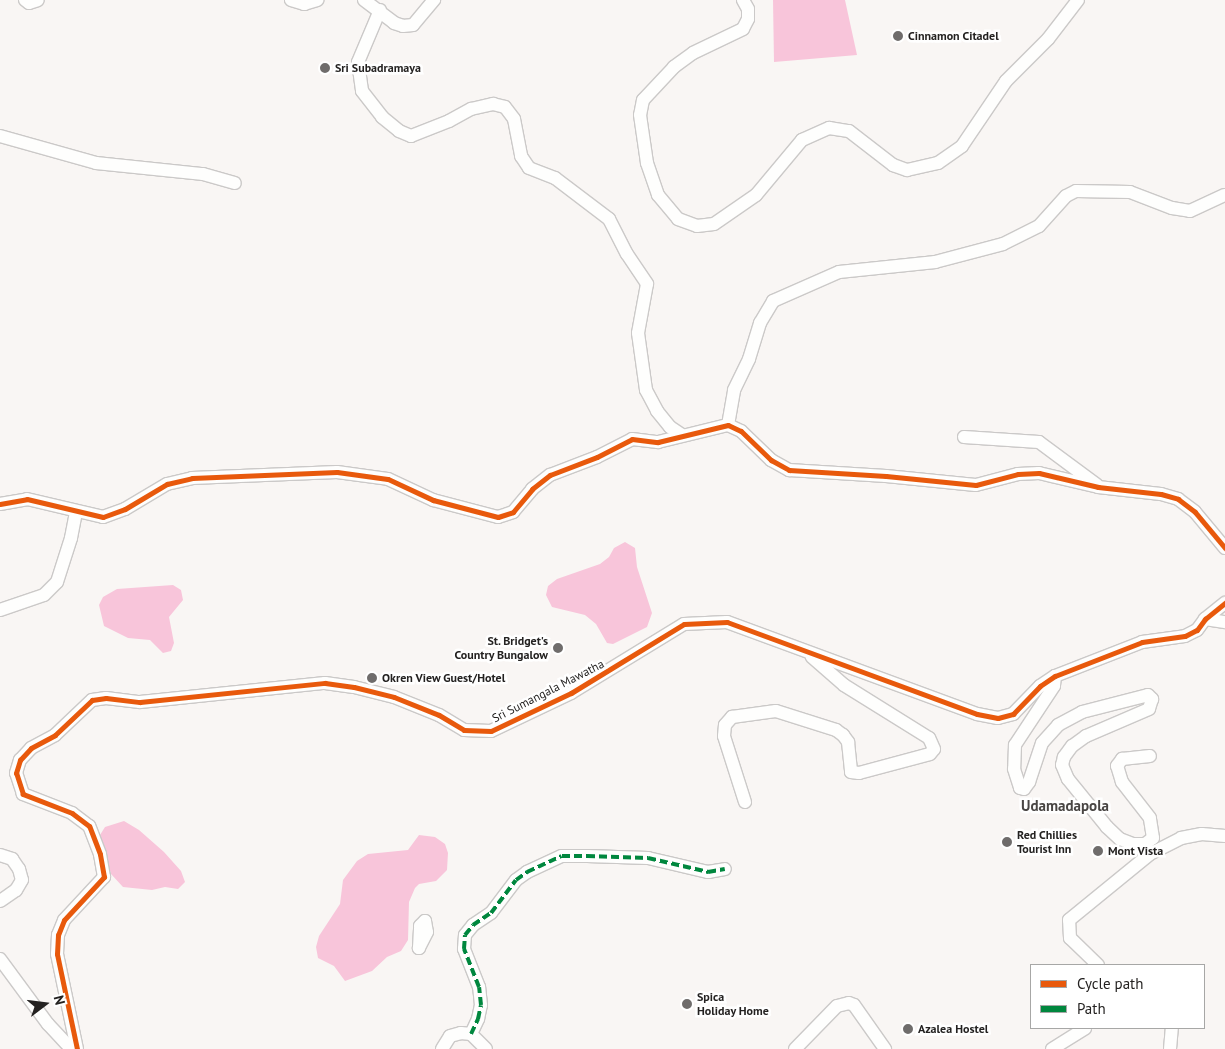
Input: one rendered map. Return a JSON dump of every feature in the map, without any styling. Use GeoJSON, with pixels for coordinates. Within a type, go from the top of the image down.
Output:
{"type":"FeatureCollection","features":[{"type":"Feature","properties":{"kind":"street"},"geometry":{"type":"LineString","coordinates":[[25,0],[29,3],[38,0]]}},
{"type":"Feature","properties":{"kind":"street"},"geometry":{"type":"LineString","coordinates":[[291,0],[304,4],[317,0]]}},
{"type":"Feature","properties":{"kind":"street"},"geometry":{"type":"LineString","coordinates":[[364,0],[380,10],[394,23],[403,26],[413,25],[434,0]]}},
{"type":"Feature","properties":{"kind":"street"},"geometry":{"type":"LineString","coordinates":[[743,0],[748,9],[748,19],[743,29],[693,53],[674,67],[643,100],[640,115],[647,163],[658,195],[678,219],[697,226],[714,224],[756,195],[802,140],[829,128],[849,131],[893,165],[907,170],[938,163],[962,146],[1006,81],[1048,38],[1078,0]]}},
{"type":"Feature","properties":{"kind":"street"},"geometry":{"type":"LineString","coordinates":[[380,10],[358,62],[362,91],[382,116],[399,131],[411,136],[449,122],[471,109],[493,104],[505,107],[514,120],[521,156],[529,168],[555,178],[609,219],[627,254],[647,284],[638,332],[646,390],[657,410],[670,427],[682,435]]}},
{"type":"Feature","properties":{"kind":"street"},"geometry":{"type":"LineString","coordinates":[[0,136],[96,163],[203,174],[235,183]]}},
{"type":"Feature","properties":{"kind":"street"},"geometry":{"type":"LineString","coordinates":[[728,426],[734,390],[749,358],[760,323],[773,301],[839,272],[935,262],[1003,244],[1039,226],[1066,196],[1076,191],[1130,192],[1172,208],[1190,211],[1225,195]]}},
{"type":"Feature","properties":{"kind":"street"},"geometry":{"type":"LineString","coordinates":[[0,504],[27,499],[76,512],[103,516],[112,515],[167,484],[192,478],[337,472],[388,479],[433,500],[498,517],[513,512],[532,489],[550,475],[597,457],[632,439],[658,442],[728,426],[741,431],[771,460],[789,470],[886,476],[976,485],[1018,474],[1039,473],[1098,487],[1161,494],[1178,499],[1195,512],[1225,548]]}},
{"type":"Feature","properties":{"kind":"street"},"geometry":{"type":"LineString","coordinates":[[964,437],[1039,442],[1098,487]]}},
{"type":"Feature","properties":{"kind":"street"},"geometry":{"type":"LineString","coordinates":[[0,610],[44,595],[57,582],[71,538],[76,512]]}},
{"type":"Feature","properties":{"kind":"street","name":"Sri Sumangala Mawatha"},"geometry":{"type":"LineString","coordinates":[[78,1049],[58,954],[58,935],[64,920],[104,877],[100,854],[89,826],[72,813],[23,794],[16,772],[20,760],[31,748],[55,735],[92,700],[106,698],[140,702],[325,683],[354,687],[394,697],[439,715],[464,730],[492,731],[571,693],[684,624],[727,622],[977,714],[998,718],[1014,714],[1040,686],[1055,676],[1142,642],[1186,636],[1197,630],[1205,619],[1225,603]]}},
{"type":"Feature","properties":{"kind":"street"},"geometry":{"type":"LineString","coordinates":[[1205,619],[1225,622]]}},
{"type":"Feature","properties":{"kind":"street"},"geometry":{"type":"LineString","coordinates":[[745,802],[724,736],[726,725],[732,717],[776,711],[836,730],[848,742],[851,772],[859,772],[930,754],[934,749],[934,744],[928,738],[844,685],[804,650]]}},
{"type":"Feature","properties":{"kind":"street"},"geometry":{"type":"LineString","coordinates":[[1055,676],[1054,686],[1015,745],[1014,769],[1020,788],[1024,789],[1028,782],[1042,743],[1058,725],[1082,712],[1148,695],[1152,699],[1149,709],[1086,736],[1072,746],[1064,757],[1062,765],[1068,779],[1107,827],[1120,839],[1133,844],[1145,844],[1153,838],[1150,818],[1122,782],[1118,766],[1122,759],[1150,756]]}},
{"type":"Feature","properties":{"kind":"street"},"geometry":{"type":"LineString","coordinates":[[1097,964],[1070,938],[1069,920],[1150,854],[1181,838],[1202,834],[1225,836]]}},
{"type":"Feature","properties":{"kind":"street"},"geometry":{"type":"LineString","coordinates":[[0,856],[12,858],[19,869],[22,880],[16,890],[0,901]]}},
{"type":"Feature","properties":{"kind":"street"},"geometry":{"type":"LineString","coordinates":[[471,1034],[478,1019],[481,1005],[479,987],[464,949],[465,935],[473,925],[491,913],[516,880],[527,872],[562,856],[648,858],[708,872],[725,869]]}},
{"type":"Feature","properties":{"kind":"street"},"geometry":{"type":"LineString","coordinates":[[0,959],[48,1024],[71,1049]]}},
{"type":"Feature","properties":{"kind":"street"},"geometry":{"type":"LineString","coordinates":[[795,1049],[837,1006],[849,1003],[854,1005],[886,1049]]}},
{"type":"Feature","properties":{"kind":"street"},"geometry":{"type":"LineString","coordinates":[[1052,1049],[1083,1029]]}},
{"type":"Feature","properties":{"kind":"street"},"geometry":{"type":"LineString","coordinates":[[1170,1049],[1172,1029]]}},
{"type":"Feature","properties":{"kind":"street"},"geometry":{"type":"LineString","coordinates":[[442,1049],[450,1036],[461,1032],[471,1034],[486,1049]]}},
{"type":"Feature","properties":{"kind":"shaded area"},"geometry":{"type":"Polygon","coordinates":[[[773,0],[845,0],[857,55],[774,62],[773,0]]]}},
{"type":"Feature","properties":{"kind":"shaded area"},"geometry":{"type":"Polygon","coordinates":[[[625,542],[635,548],[637,567],[652,613],[647,627],[613,644],[607,643],[596,624],[585,615],[552,607],[546,595],[548,586],[557,579],[600,564],[609,557],[614,548],[625,542]]]}},
{"type":"Feature","properties":{"kind":"shaded area"},"geometry":{"type":"Polygon","coordinates":[[[173,585],[181,590],[183,600],[169,617],[174,643],[171,651],[163,653],[150,640],[128,638],[104,626],[99,605],[103,597],[117,589],[173,585]]]}},
{"type":"Feature","properties":{"kind":"shaded area"},"geometry":{"type":"Polygon","coordinates":[[[124,821],[139,830],[164,852],[181,871],[185,882],[178,889],[165,887],[152,890],[123,887],[111,874],[100,835],[105,827],[124,821]]]}},
{"type":"Feature","properties":{"kind":"shaded area"},"geometry":{"type":"Polygon","coordinates":[[[419,835],[435,837],[445,844],[448,853],[447,870],[436,881],[419,884],[415,888],[409,902],[408,940],[401,951],[387,957],[372,971],[345,981],[334,966],[318,958],[316,947],[319,936],[340,904],[343,880],[357,861],[368,854],[408,850],[419,835]]]}},
{"type":"Feature","properties":{"kind":"marked path"},"geometry":{"type":"LineString","coordinates":[[471,1034],[478,1019],[481,1005],[479,987],[464,949],[465,935],[473,925],[491,913],[516,880],[527,872],[562,856],[648,858],[708,872],[725,869]]}},
{"type":"Feature","properties":{"kind":"cycle path"},"geometry":{"type":"LineString","coordinates":[[0,504],[27,499],[103,517],[125,509],[167,484],[192,478],[337,472],[388,479],[433,500],[498,517],[513,512],[532,489],[550,475],[597,457],[632,439],[658,442],[728,425],[741,431],[771,460],[789,470],[886,476],[976,485],[1018,474],[1039,473],[1098,487],[1161,494],[1178,499],[1195,512],[1225,548]]}},
{"type":"Feature","properties":{"kind":"cycle path"},"geometry":{"type":"LineString","coordinates":[[77,1049],[57,954],[58,935],[64,920],[104,877],[100,854],[89,826],[72,813],[23,794],[16,773],[20,760],[31,748],[55,735],[92,700],[106,698],[140,702],[325,683],[354,687],[394,697],[439,715],[464,730],[491,731],[571,693],[684,624],[727,622],[977,714],[998,718],[1013,714],[1040,686],[1055,676],[1142,642],[1185,636],[1197,630],[1205,619],[1225,603]]}},
{"type":"Feature","properties":{"kind":"place","name":"Cinnamon Citadel"},"geometry":{"type":"Point","coordinates":[898,36]}},
{"type":"Feature","properties":{"kind":"place","name":"Sri Subadramaya"},"geometry":{"type":"Point","coordinates":[325,68]}},
{"type":"Feature","properties":{"kind":"place","name":"St. Bridget's Country Bungalow"},"geometry":{"type":"Point","coordinates":[558,648]}},
{"type":"Feature","properties":{"kind":"place","name":"Okren View Guest/Hotel"},"geometry":{"type":"Point","coordinates":[372,678]}},
{"type":"Feature","properties":{"kind":"place","name":"Red Chillies Tourist Inn"},"geometry":{"type":"Point","coordinates":[1007,842]}},
{"type":"Feature","properties":{"kind":"place","name":"Mont Vista"},"geometry":{"type":"Point","coordinates":[1098,851]}},
{"type":"Feature","properties":{"kind":"place","name":"Spica Holiday Home"},"geometry":{"type":"Point","coordinates":[687,1004]}},
{"type":"Feature","properties":{"kind":"place","name":"Azalea Hostel"},"geometry":{"type":"Point","coordinates":[908,1029]}},
{"type":"Feature","properties":{"kind":"district","name":"Udamadapola"},"geometry":{"type":"Point","coordinates":[1065,806]}}]}
